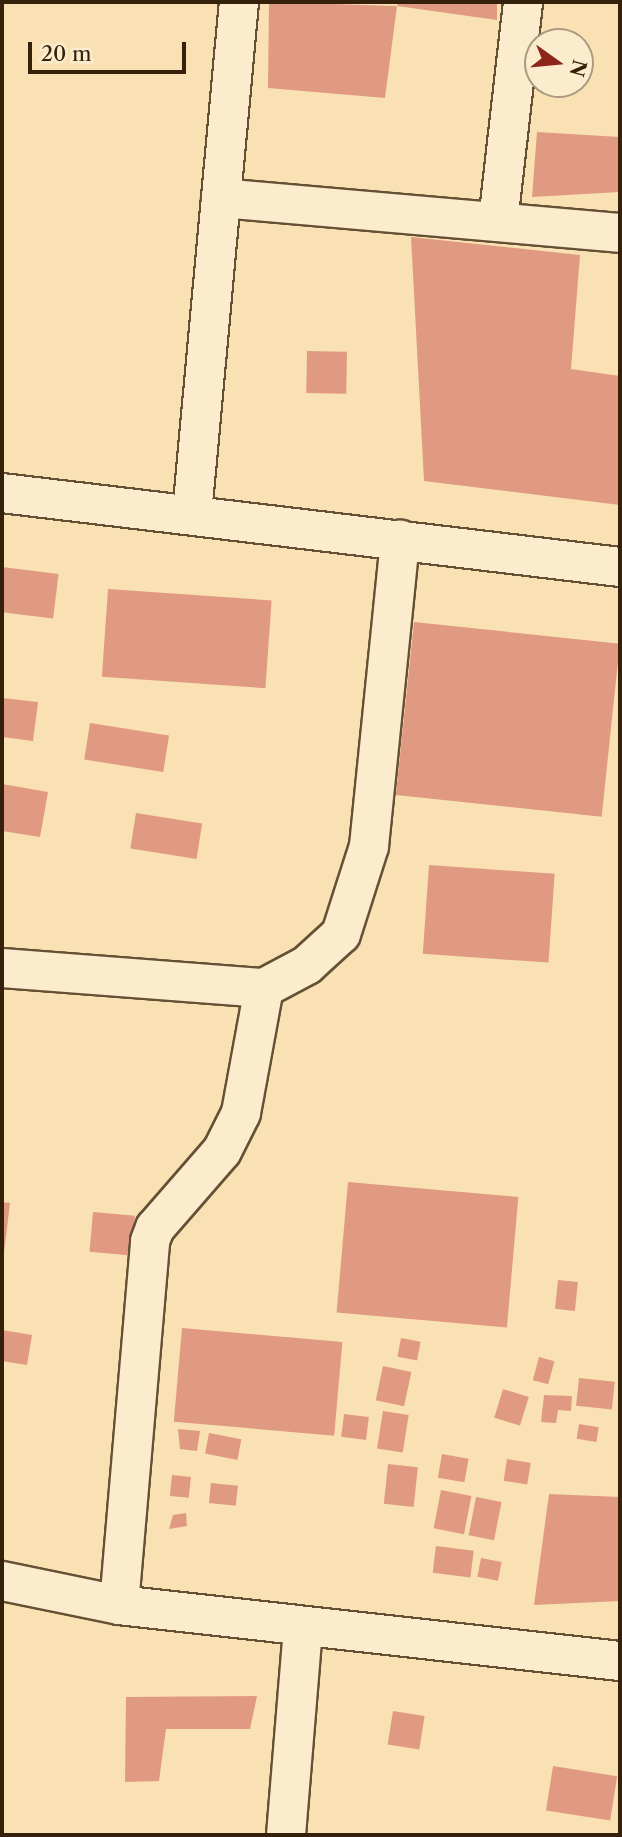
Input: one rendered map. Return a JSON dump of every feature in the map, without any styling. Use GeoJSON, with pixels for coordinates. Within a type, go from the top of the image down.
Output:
{"type":"FeatureCollection","features":[{"type":"Feature","properties":{"kind":"street"},"geometry":{"type":"LineString","coordinates":[[192,513],[239,2]]}},
{"type":"Feature","properties":{"kind":"street"},"geometry":{"type":"LineString","coordinates":[[498,222],[523,2]]}},
{"type":"Feature","properties":{"kind":"street"},"geometry":{"type":"LineString","coordinates":[[221,198],[620,233]]}},
{"type":"Feature","properties":{"kind":"street"},"geometry":{"type":"LineString","coordinates":[[2,493],[192,513],[620,567]]}},
{"type":"Feature","properties":{"kind":"street"},"geometry":{"type":"LineString","coordinates":[[2,968],[264,988],[307,965],[341,934],[369,846],[400,540]]}},
{"type":"Feature","properties":{"kind":"street"},"geometry":{"type":"LineString","coordinates":[[118,1605],[150,1241],[155,1228],[222,1151],[241,1113],[264,988]]}},
{"type":"Feature","properties":{"kind":"street"},"geometry":{"type":"LineString","coordinates":[[2,1581],[118,1605],[303,1628],[620,1661]]}},
{"type":"Feature","properties":{"kind":"street"},"geometry":{"type":"LineString","coordinates":[[286,1835],[303,1628]]}},
{"type":"Feature","properties":{"kind":"building"},"geometry":{"type":"Polygon","coordinates":[[[269,2],[397,6],[385,98],[268,88],[269,2]]]}},
{"type":"Feature","properties":{"kind":"building"},"geometry":{"type":"Polygon","coordinates":[[[398,2],[497,2],[497,20],[397,6],[398,2]]]}},
{"type":"Feature","properties":{"kind":"building"},"geometry":{"type":"Polygon","coordinates":[[[537,132],[620,137],[620,192],[532,197],[537,132]]]}},
{"type":"Feature","properties":{"kind":"building"},"geometry":{"type":"Polygon","coordinates":[[[411,237],[580,255],[571,369],[620,376],[620,505],[424,481],[411,237]]]}},
{"type":"Feature","properties":{"kind":"building"},"geometry":{"type":"Polygon","coordinates":[[[307,351],[347,352],[346,394],[306,393],[307,351]]]}},
{"type":"Feature","properties":{"kind":"building"},"geometry":{"type":"Polygon","coordinates":[[[2,567],[59,574],[53,619],[2,612],[2,567]]]}},
{"type":"Feature","properties":{"kind":"building"},"geometry":{"type":"Polygon","coordinates":[[[108,589],[272,600],[265,688],[102,677],[108,589]]]}},
{"type":"Feature","properties":{"kind":"building"},"geometry":{"type":"Polygon","coordinates":[[[414,622],[620,644],[602,817],[396,795],[414,622]]]}},
{"type":"Feature","properties":{"kind":"building"},"geometry":{"type":"Polygon","coordinates":[[[2,698],[38,702],[33,741],[2,737],[2,698]]]}},
{"type":"Feature","properties":{"kind":"building"},"geometry":{"type":"Polygon","coordinates":[[[90,723],[169,736],[163,772],[84,760],[90,723]]]}},
{"type":"Feature","properties":{"kind":"building"},"geometry":{"type":"Polygon","coordinates":[[[2,784],[48,792],[40,837],[2,831],[2,784]]]}},
{"type":"Feature","properties":{"kind":"building"},"geometry":{"type":"Polygon","coordinates":[[[136,813],[202,823],[197,859],[130,849],[136,813]]]}},
{"type":"Feature","properties":{"kind":"building"},"geometry":{"type":"Polygon","coordinates":[[[429,865],[555,874],[548,963],[423,954],[429,865]]]}},
{"type":"Feature","properties":{"kind":"building"},"geometry":{"type":"Polygon","coordinates":[[[348,1182],[518,1197],[507,1327],[337,1313],[348,1182]]]}},
{"type":"Feature","properties":{"kind":"building"},"geometry":{"type":"Polygon","coordinates":[[[2,1202],[10,1203],[3,1261],[2,1260],[2,1202]]]}},
{"type":"Feature","properties":{"kind":"building"},"geometry":{"type":"Polygon","coordinates":[[[93,1212],[135,1216],[131,1256],[90,1252],[93,1212]]]}},
{"type":"Feature","properties":{"kind":"building"},"geometry":{"type":"Polygon","coordinates":[[[558,1280],[578,1282],[575,1311],[555,1309],[558,1280]]]}},
{"type":"Feature","properties":{"kind":"building"},"geometry":{"type":"Polygon","coordinates":[[[182,1328],[342,1342],[334,1436],[174,1422],[182,1328]]]}},
{"type":"Feature","properties":{"kind":"building"},"geometry":{"type":"Polygon","coordinates":[[[2,1330],[32,1335],[27,1365],[2,1361],[2,1330]]]}},
{"type":"Feature","properties":{"kind":"building"},"geometry":{"type":"Polygon","coordinates":[[[401,1338],[421,1342],[417,1360],[397,1357],[401,1338]]]}},
{"type":"Feature","properties":{"kind":"building"},"geometry":{"type":"Polygon","coordinates":[[[539,1357],[554,1361],[548,1384],[533,1380],[539,1357]]]}},
{"type":"Feature","properties":{"kind":"building"},"geometry":{"type":"Polygon","coordinates":[[[383,1366],[411,1372],[404,1406],[376,1400],[383,1366]]]}},
{"type":"Feature","properties":{"kind":"building"},"geometry":{"type":"Polygon","coordinates":[[[579,1378],[615,1382],[612,1410],[576,1406],[579,1378]]]}},
{"type":"Feature","properties":{"kind":"building"},"geometry":{"type":"Polygon","coordinates":[[[503,1389],[529,1397],[520,1426],[494,1418],[503,1389]]]}},
{"type":"Feature","properties":{"kind":"building"},"geometry":{"type":"Polygon","coordinates":[[[544,1395],[572,1396],[571,1411],[558,1410],[556,1423],[541,1422],[544,1395]]]}},
{"type":"Feature","properties":{"kind":"building"},"geometry":{"type":"Polygon","coordinates":[[[383,1411],[409,1415],[403,1453],[377,1449],[383,1411]]]}},
{"type":"Feature","properties":{"kind":"building"},"geometry":{"type":"Polygon","coordinates":[[[344,1414],[369,1417],[366,1440],[341,1437],[344,1414]]]}},
{"type":"Feature","properties":{"kind":"building"},"geometry":{"type":"Polygon","coordinates":[[[579,1424],[599,1427],[596,1442],[577,1439],[579,1424]]]}},
{"type":"Feature","properties":{"kind":"building"},"geometry":{"type":"Polygon","coordinates":[[[178,1429],[200,1431],[197,1451],[180,1449],[178,1429]]]}},
{"type":"Feature","properties":{"kind":"building"},"geometry":{"type":"Polygon","coordinates":[[[209,1433],[241,1439],[237,1460],[205,1454],[209,1433]]]}},
{"type":"Feature","properties":{"kind":"building"},"geometry":{"type":"Polygon","coordinates":[[[442,1454],[469,1459],[464,1482],[438,1478],[442,1454]]]}},
{"type":"Feature","properties":{"kind":"building"},"geometry":{"type":"Polygon","coordinates":[[[507,1459],[531,1463],[527,1484],[504,1481],[507,1459]]]}},
{"type":"Feature","properties":{"kind":"building"},"geometry":{"type":"Polygon","coordinates":[[[388,1464],[418,1467],[414,1507],[384,1504],[388,1464]]]}},
{"type":"Feature","properties":{"kind":"building"},"geometry":{"type":"Polygon","coordinates":[[[172,1475],[191,1477],[189,1498],[170,1496],[172,1475]]]}},
{"type":"Feature","properties":{"kind":"building"},"geometry":{"type":"Polygon","coordinates":[[[211,1483],[238,1486],[236,1506],[209,1503],[211,1483]]]}},
{"type":"Feature","properties":{"kind":"building"},"geometry":{"type":"Polygon","coordinates":[[[441,1490],[471,1496],[464,1534],[434,1528],[441,1490]]]}},
{"type":"Feature","properties":{"kind":"building"},"geometry":{"type":"Polygon","coordinates":[[[549,1494],[620,1497],[620,1601],[534,1605],[549,1494]]]}},
{"type":"Feature","properties":{"kind":"building"},"geometry":{"type":"Polygon","coordinates":[[[476,1497],[502,1502],[494,1540],[469,1535],[476,1497]]]}},
{"type":"Feature","properties":{"kind":"building"},"geometry":{"type":"Polygon","coordinates":[[[186,1513],[187,1526],[169,1529],[173,1515],[186,1513]]]}},
{"type":"Feature","properties":{"kind":"building"},"geometry":{"type":"Polygon","coordinates":[[[436,1546],[474,1551],[470,1577],[433,1573],[436,1546]]]}},
{"type":"Feature","properties":{"kind":"building"},"geometry":{"type":"Polygon","coordinates":[[[481,1558],[502,1562],[498,1581],[477,1577],[481,1558]]]}},
{"type":"Feature","properties":{"kind":"building"},"geometry":{"type":"Polygon","coordinates":[[[257,1696],[250,1729],[166,1729],[159,1781],[125,1782],[126,1697],[257,1696]]]}},
{"type":"Feature","properties":{"kind":"building"},"geometry":{"type":"Polygon","coordinates":[[[393,1711],[425,1716],[419,1750],[388,1745],[393,1711]]]}},
{"type":"Feature","properties":{"kind":"building"},"geometry":{"type":"Polygon","coordinates":[[[553,1766],[617,1776],[610,1821],[546,1810],[553,1766]]]}}]}
